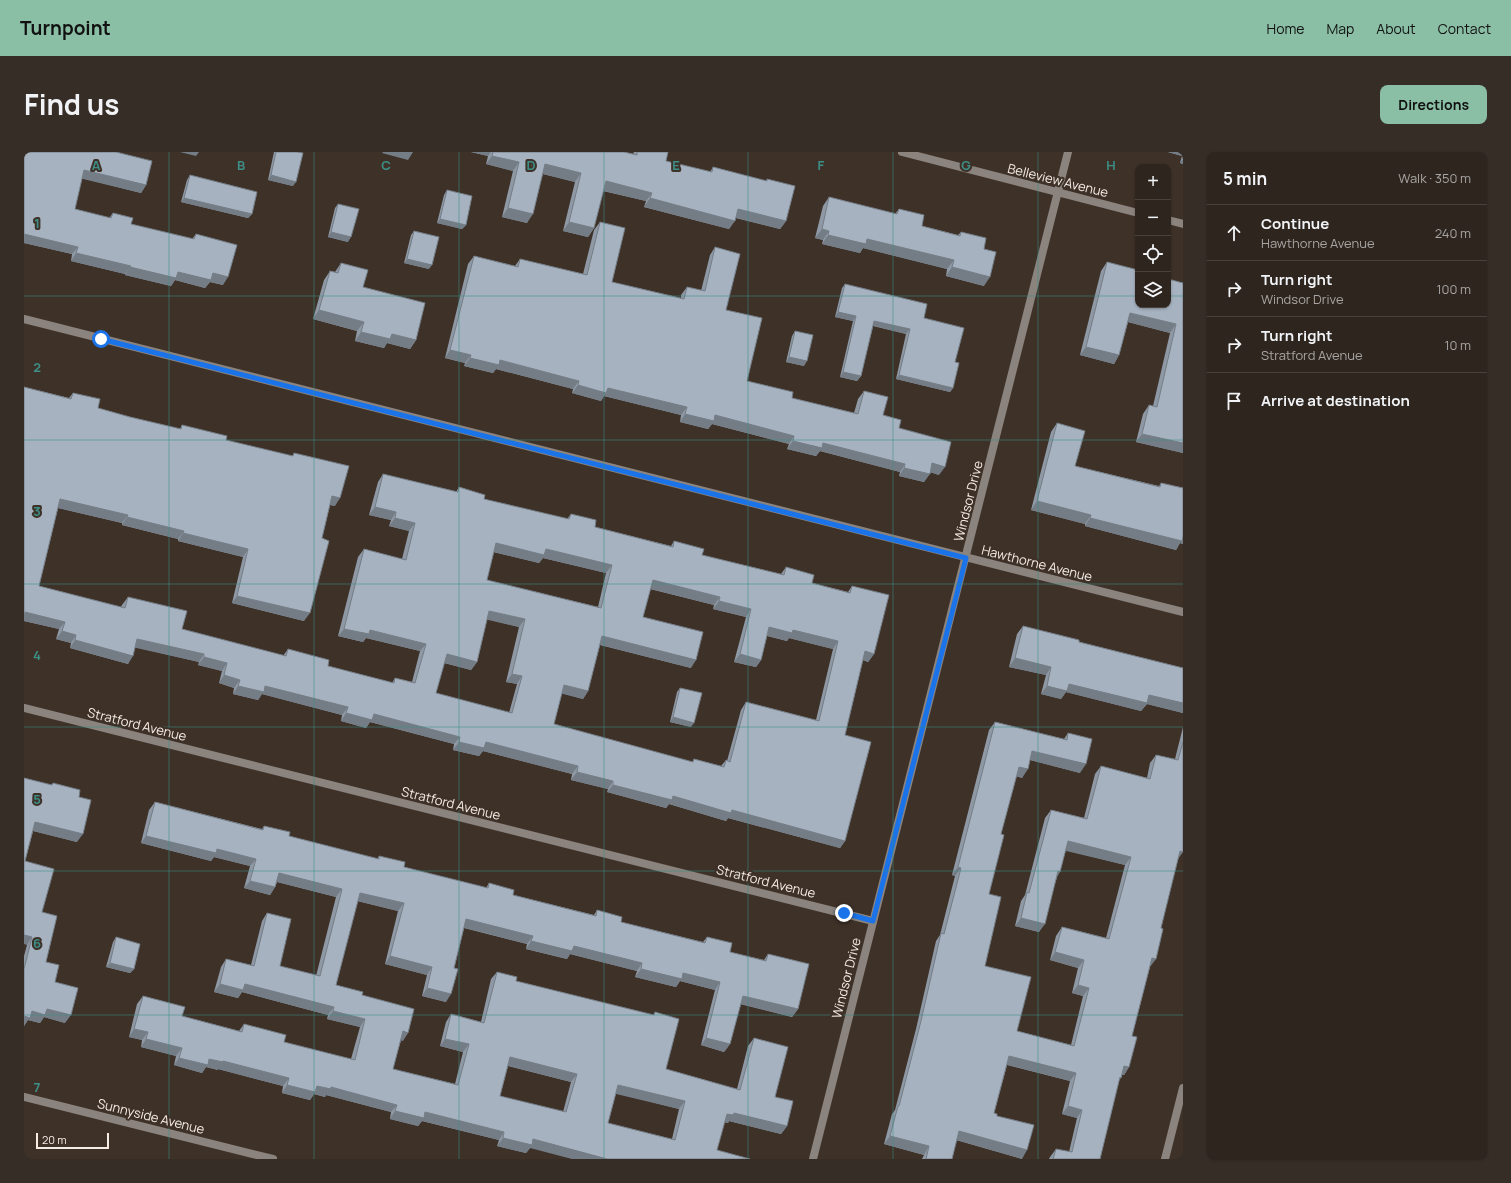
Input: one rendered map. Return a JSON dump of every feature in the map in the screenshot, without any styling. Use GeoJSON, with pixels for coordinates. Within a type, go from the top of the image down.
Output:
{"type":"FeatureCollection","features":[{"type":"Feature","properties":{"kind":"street","name":"Belleview Avenue"},"geometry":{"type":"LineString","coordinates":[[902,152],[1135,212]]}},
{"type":"Feature","properties":{"kind":"street","name":"Windsor Drive"},"geometry":{"type":"LineString","coordinates":[[813,1159],[1068,152]]}},
{"type":"Feature","properties":{"kind":"street"},"geometry":{"type":"LineString","coordinates":[[1171,221],[1183,224]]}},
{"type":"Feature","properties":{"kind":"street","name":"Hawthorne Avenue"},"geometry":{"type":"LineString","coordinates":[[24,319],[1183,612]]}},
{"type":"Feature","properties":{"kind":"street","name":"Stratford Avenue"},"geometry":{"type":"LineString","coordinates":[[24,708],[873,921]]}},
{"type":"Feature","properties":{"kind":"street"},"geometry":{"type":"LineString","coordinates":[[1165,1159],[1183,1088]]}},
{"type":"Feature","properties":{"kind":"street","name":"Sunnyside Avenue"},"geometry":{"type":"LineString","coordinates":[[24,1097],[273,1159]]}},
{"type":"Feature","properties":{"kind":"building"},"geometry":{"type":"Polygon","coordinates":[[[24,152],[116,152],[152,161],[146,185],[84,170],[75,209],[111,218],[113,213],[133,218],[131,224],[194,239],[196,234],[237,245],[228,277],[213,273],[211,280],[178,272],[176,278],[76,253],[78,247],[24,234],[24,152]]]}},
{"type":"Feature","properties":{"kind":"building"},"geometry":{"type":"Polygon","coordinates":[[[276,152],[303,153],[296,182],[271,175],[276,152]]]}},
{"type":"Feature","properties":{"kind":"building"},"geometry":{"type":"Polygon","coordinates":[[[493,152],[624,152],[637,155],[637,152],[668,152],[666,161],[712,172],[713,167],[767,181],[767,179],[795,186],[786,221],[738,209],[735,221],[650,198],[652,193],[606,181],[594,228],[569,222],[581,173],[545,164],[533,214],[508,208],[519,162],[492,156],[493,152]]]}},
{"type":"Feature","properties":{"kind":"building"},"geometry":{"type":"Polygon","coordinates":[[[190,175],[257,192],[252,214],[184,198],[190,175]]]}},
{"type":"Feature","properties":{"kind":"building"},"geometry":{"type":"Polygon","coordinates":[[[447,190],[472,196],[466,225],[440,219],[447,190]]]}},
{"type":"Feature","properties":{"kind":"building"},"geometry":{"type":"Polygon","coordinates":[[[829,197],[897,214],[899,209],[924,215],[922,226],[960,236],[961,232],[986,238],[984,249],[996,252],[990,277],[952,267],[954,260],[867,239],[866,244],[828,235],[829,231],[822,229],[829,197]]]}},
{"type":"Feature","properties":{"kind":"building"},"geometry":{"type":"Polygon","coordinates":[[[338,204],[359,209],[351,237],[331,232],[338,204]]]}},
{"type":"Feature","properties":{"kind":"building"},"geometry":{"type":"Polygon","coordinates":[[[600,222],[625,228],[612,282],[684,299],[687,287],[705,291],[715,247],[740,254],[726,310],[762,318],[747,381],[793,392],[792,398],[858,414],[864,391],[888,397],[883,415],[901,420],[899,428],[951,442],[945,467],[932,463],[930,474],[904,468],[905,464],[823,443],[822,448],[793,441],[794,436],[715,415],[714,421],[685,414],[687,407],[608,388],[606,393],[578,385],[579,381],[500,360],[499,365],[470,358],[471,355],[450,350],[474,256],[518,267],[520,259],[587,275],[600,222]]]}},
{"type":"Feature","properties":{"kind":"building"},"geometry":{"type":"Polygon","coordinates":[[[414,231],[439,237],[432,265],[407,259],[414,231]]]}},
{"type":"Feature","properties":{"kind":"building"},"geometry":{"type":"Polygon","coordinates":[[[1107,262],[1135,269],[1135,308],[1171,308],[1171,280],[1183,283],[1183,443],[1142,434],[1149,405],[1157,407],[1176,324],[1130,313],[1119,355],[1086,347],[1107,262]]]}},
{"type":"Feature","properties":{"kind":"building"},"geometry":{"type":"Polygon","coordinates":[[[341,263],[368,270],[363,287],[425,303],[416,340],[392,334],[390,339],[361,332],[364,322],[319,310],[330,271],[338,273],[341,263]]]}},
{"type":"Feature","properties":{"kind":"building"},"geometry":{"type":"Polygon","coordinates":[[[845,284],[927,304],[924,318],[964,328],[955,362],[959,363],[953,388],[899,375],[910,329],[874,321],[861,376],[843,372],[856,316],[838,312],[845,284]]]}},
{"type":"Feature","properties":{"kind":"building"},"geometry":{"type":"Polygon","coordinates":[[[795,331],[813,335],[807,361],[789,357],[795,331]]]}},
{"type":"Feature","properties":{"kind":"building"},"geometry":{"type":"Polygon","coordinates":[[[24,387],[71,399],[73,393],[100,399],[98,408],[130,417],[181,429],[182,425],[227,436],[226,440],[293,456],[294,453],[349,466],[340,498],[332,496],[322,538],[329,541],[310,613],[237,596],[248,549],[183,533],[184,531],[127,517],[128,515],[60,499],[39,586],[125,608],[128,597],[187,611],[182,629],[286,656],[288,649],[329,660],[328,666],[394,683],[395,678],[415,683],[426,644],[370,630],[369,634],[344,629],[364,549],[406,560],[415,523],[395,518],[396,512],[375,507],[383,474],[458,492],[459,487],[485,495],[484,499],[569,519],[571,514],[596,520],[595,527],[673,547],[674,541],[704,549],[702,555],[784,575],[786,567],[814,575],[812,583],[850,593],[852,586],[889,595],[874,654],[865,651],[845,735],[871,742],[845,841],[732,810],[731,813],[673,796],[672,800],[613,785],[613,781],[577,772],[578,766],[486,742],[484,748],[459,742],[460,737],[374,714],[372,720],[346,713],[348,707],[265,686],[264,692],[238,686],[240,680],[224,675],[227,663],[204,657],[204,654],[137,639],[133,656],[75,640],[76,635],[62,631],[65,622],[25,612],[24,616],[24,387]],[[496,543],[487,580],[601,608],[612,565],[546,549],[544,555],[496,543]],[[653,580],[643,617],[703,632],[696,660],[602,636],[588,691],[564,685],[554,724],[693,762],[694,759],[724,767],[726,760],[730,762],[746,702],[819,721],[838,641],[793,630],[792,633],[769,627],[761,660],[740,654],[751,609],[719,601],[720,597],[653,580]],[[489,611],[477,662],[447,654],[436,693],[512,713],[522,676],[512,674],[525,619],[489,611]]]}},
{"type":"Feature","properties":{"kind":"building"},"geometry":{"type":"Polygon","coordinates":[[[1057,423],[1085,431],[1075,466],[1160,487],[1161,483],[1183,488],[1182,541],[1090,518],[1091,515],[1037,501],[1057,423]]]}},
{"type":"Feature","properties":{"kind":"building"},"geometry":{"type":"Polygon","coordinates":[[[1023,626],[1079,640],[1079,642],[1183,668],[1183,703],[1149,695],[1147,703],[1069,684],[1067,691],[1047,686],[1051,667],[1015,658],[1023,626]]]}},
{"type":"Feature","properties":{"kind":"building"},"geometry":{"type":"Polygon","coordinates":[[[680,688],[702,693],[694,723],[673,717],[680,688]]]}},
{"type":"Feature","properties":{"kind":"building"},"geometry":{"type":"Polygon","coordinates":[[[995,722],[1067,740],[1068,733],[1092,739],[1086,764],[1032,751],[1028,769],[1019,767],[1001,834],[1004,835],[989,894],[1001,897],[985,966],[1031,977],[1017,1031],[1074,1046],[1089,988],[1078,985],[1084,960],[1055,952],[1062,927],[1109,939],[1131,857],[1068,841],[1060,872],[1058,871],[1045,924],[1021,918],[1051,810],[1087,819],[1101,766],[1150,779],[1156,755],[1178,760],[1183,742],[1183,852],[1180,851],[1161,928],[1163,929],[1156,959],[1152,958],[1132,1036],[1137,1037],[1129,1067],[1124,1066],[1121,1078],[1120,1077],[1100,1159],[1053,1159],[1056,1149],[1072,1152],[1082,1110],[1068,1106],[1076,1073],[1009,1056],[994,1113],[997,1114],[997,1116],[1034,1125],[1027,1150],[959,1131],[952,1159],[926,1159],[929,1146],[890,1136],[921,1021],[941,933],[944,934],[961,868],[958,867],[995,722]]]}},
{"type":"Feature","properties":{"kind":"building"},"geometry":{"type":"Polygon","coordinates":[[[24,778],[80,790],[79,797],[91,800],[83,834],[35,822],[25,861],[54,869],[42,912],[57,916],[46,962],[59,965],[55,982],[78,988],[71,1015],[47,1009],[45,1015],[32,1011],[30,1018],[24,1016],[24,969],[32,937],[24,935],[24,778]]]}},
{"type":"Feature","properties":{"kind":"building"},"geometry":{"type":"Polygon","coordinates":[[[155,802],[263,830],[264,826],[290,832],[289,836],[379,859],[379,856],[405,862],[404,867],[488,888],[489,883],[514,890],[513,895],[596,916],[597,910],[622,917],[621,922],[705,943],[707,937],[732,943],[730,952],[766,961],[768,954],[809,964],[798,1009],[743,996],[730,1044],[706,1038],[720,982],[683,973],[682,979],[641,969],[642,963],[574,946],[572,951],[531,941],[533,936],[466,919],[454,968],[458,969],[451,994],[427,988],[432,967],[390,956],[404,903],[360,893],[336,985],[363,992],[362,995],[414,1009],[408,1033],[403,1031],[393,1069],[458,1085],[469,1044],[445,1039],[451,1014],[484,1023],[497,972],[517,977],[516,981],[654,1015],[655,1012],[679,1019],[666,1069],[740,1090],[754,1038],[788,1047],[775,1097],[793,1101],[787,1126],[734,1113],[733,1115],[727,1114],[717,1150],[750,1159],[607,1159],[533,1139],[532,1145],[503,1138],[504,1132],[425,1112],[424,1118],[395,1111],[397,1105],[331,1087],[331,1089],[317,1086],[315,1092],[287,1085],[289,1078],[223,1061],[209,1059],[208,1065],[179,1058],[182,1048],[146,1039],[148,1032],[134,1029],[143,996],[185,1007],[182,1016],[242,1032],[244,1024],[286,1035],[284,1042],[355,1060],[365,1019],[333,1011],[334,1007],[245,984],[243,990],[220,984],[226,959],[254,966],[267,913],[291,919],[280,966],[320,976],[342,889],[279,873],[275,887],[250,881],[256,859],[217,849],[216,853],[146,836],[155,802]],[[510,1057],[500,1096],[566,1112],[577,1074],[510,1057]],[[618,1085],[608,1123],[675,1140],[685,1101],[618,1085]]]}},
{"type":"Feature","properties":{"kind":"building"},"geometry":{"type":"Polygon","coordinates":[[[116,937],[140,944],[134,969],[110,963],[116,937]]]}},
{"type":"Feature","properties":{"kind":"route"},"geometry":{"type":"LineString","coordinates":[[101,339],[966,558],[873,921],[844,913]]}}]}
